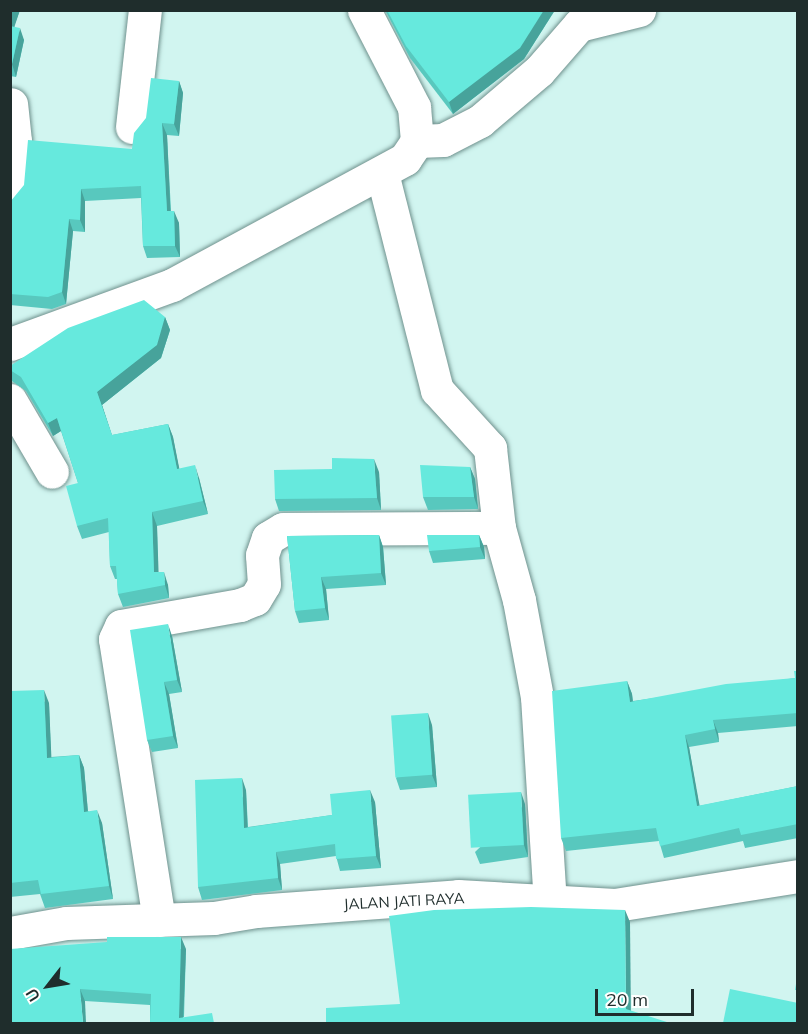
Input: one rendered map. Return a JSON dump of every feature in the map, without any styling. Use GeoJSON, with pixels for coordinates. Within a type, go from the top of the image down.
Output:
{"type":"FeatureCollection","features":[{"type":"Feature","properties":{"kind":"street"},"geometry":{"type":"LineString","coordinates":[[10,344],[172,285],[405,159],[417,141],[414,107],[364,10]]}},
{"type":"Feature","properties":{"kind":"street"},"geometry":{"type":"LineString","coordinates":[[417,141],[443,140],[480,121],[539,71],[579,25],[639,10]]}},
{"type":"Feature","properties":{"kind":"street"},"geometry":{"type":"LineString","coordinates":[[132,127],[143,20]]}},
{"type":"Feature","properties":{"kind":"street"},"geometry":{"type":"LineString","coordinates":[[10,195],[15,141],[11,104]]}},
{"type":"Feature","properties":{"kind":"street"},"geometry":{"type":"LineString","coordinates":[[382,173],[437,390],[490,448],[499,528],[519,600],[537,697],[550,902]]}},
{"type":"Feature","properties":{"kind":"street"},"geometry":{"type":"LineString","coordinates":[[10,400],[52,472]]}},
{"type":"Feature","properties":{"kind":"street"},"geometry":{"type":"LineString","coordinates":[[159,920],[115,639],[121,626],[240,605],[255,598],[264,584],[262,555],[268,538],[283,529],[499,528]]}},
{"type":"Feature","properties":{"kind":"street","name":"JALAN JATI RAYA"},"geometry":{"type":"LineString","coordinates":[[10,933],[66,923],[159,920],[458,896],[615,905],[798,876]]}},
{"type":"Feature","properties":{"kind":"building"},"geometry":{"type":"Polygon","coordinates":[[[387,10],[544,10],[520,48],[449,102],[406,46],[387,10]]]}},
{"type":"Feature","properties":{"kind":"building"},"geometry":{"type":"Polygon","coordinates":[[[10,26],[20,28],[12,64],[10,64],[10,26]]]}},
{"type":"Feature","properties":{"kind":"building"},"geometry":{"type":"Polygon","coordinates":[[[151,78],[179,81],[174,124],[162,123],[167,211],[174,211],[175,246],[143,246],[141,186],[81,189],[80,220],[69,219],[62,292],[48,297],[10,294],[10,202],[24,185],[28,140],[132,149],[134,133],[146,118],[151,78]]]}},
{"type":"Feature","properties":{"kind":"building"},"geometry":{"type":"Polygon","coordinates":[[[144,300],[165,317],[157,345],[97,392],[112,435],[168,424],[177,469],[195,465],[203,501],[152,512],[154,572],[164,572],[165,585],[118,594],[116,566],[110,566],[108,518],[77,526],[66,486],[78,483],[57,418],[48,423],[21,377],[10,370],[10,366],[68,328],[144,300]]]}},
{"type":"Feature","properties":{"kind":"building"},"geometry":{"type":"Polygon","coordinates":[[[332,458],[374,459],[377,498],[275,499],[274,470],[332,469],[332,458]]]}},
{"type":"Feature","properties":{"kind":"building"},"geometry":{"type":"Polygon","coordinates":[[[420,465],[470,467],[474,497],[423,497],[420,465]]]}},
{"type":"Feature","properties":{"kind":"building"},"geometry":{"type":"Polygon","coordinates":[[[379,535],[381,573],[321,577],[325,608],[295,611],[287,536],[379,535]]]}},
{"type":"Feature","properties":{"kind":"building"},"geometry":{"type":"Polygon","coordinates":[[[427,535],[479,535],[480,547],[429,551],[427,535]]]}},
{"type":"Feature","properties":{"kind":"building"},"geometry":{"type":"Polygon","coordinates":[[[168,624],[177,680],[164,682],[173,736],[147,740],[130,630],[168,624]]]}},
{"type":"Feature","properties":{"kind":"building"},"geometry":{"type":"Polygon","coordinates":[[[794,671],[798,671],[798,713],[713,720],[715,729],[685,735],[697,806],[798,786],[798,824],[741,835],[739,828],[660,846],[656,828],[561,838],[552,691],[627,681],[630,702],[726,684],[795,678],[794,671]]]}},
{"type":"Feature","properties":{"kind":"building"},"geometry":{"type":"Polygon","coordinates":[[[44,690],[47,758],[79,755],[84,812],[97,810],[109,886],[41,894],[38,880],[10,883],[10,691],[44,690]]]}},
{"type":"Feature","properties":{"kind":"building"},"geometry":{"type":"Polygon","coordinates":[[[428,713],[432,775],[395,777],[391,716],[428,713]]]}},
{"type":"Feature","properties":{"kind":"building"},"geometry":{"type":"Polygon","coordinates":[[[242,778],[244,828],[332,815],[330,794],[370,790],[376,856],[336,859],[335,844],[276,852],[278,878],[198,887],[195,780],[242,778]]]}},
{"type":"Feature","properties":{"kind":"building"},"geometry":{"type":"Polygon","coordinates":[[[521,792],[524,845],[471,848],[468,795],[521,792]]]}},
{"type":"Feature","properties":{"kind":"building"},"geometry":{"type":"Polygon","coordinates":[[[531,907],[625,910],[626,1009],[670,1023],[326,1023],[326,1008],[400,1004],[389,916],[434,910],[531,907]]]}},
{"type":"Feature","properties":{"kind":"building"},"geometry":{"type":"Polygon","coordinates":[[[107,937],[181,937],[179,1018],[212,1013],[214,1023],[150,1023],[151,994],[80,989],[83,1023],[10,1023],[10,949],[107,942],[107,937]]]}},
{"type":"Feature","properties":{"kind":"building"},"geometry":{"type":"Polygon","coordinates":[[[798,972],[798,990],[795,990],[798,972]]]}},
{"type":"Feature","properties":{"kind":"building"},"geometry":{"type":"Polygon","coordinates":[[[730,989],[798,1003],[798,1023],[723,1023],[730,989]]]}}]}
